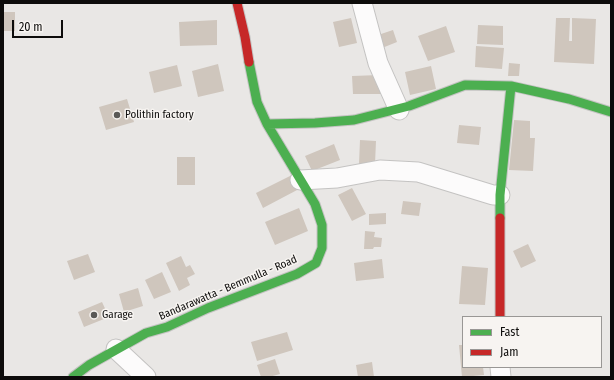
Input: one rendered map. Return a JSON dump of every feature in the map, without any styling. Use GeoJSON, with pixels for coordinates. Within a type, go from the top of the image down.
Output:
{"type":"FeatureCollection","features":[{"type":"Feature","properties":{"kind":"street","name":"Bandarawatta - Bemmulla - Road"},"geometry":{"type":"LineString","coordinates":[[73,377],[89,365],[146,333],[167,327],[208,308],[297,274],[316,263],[322,248],[322,225],[315,204],[300,180],[289,158],[267,124],[257,102],[245,37],[236,3]]}},
{"type":"Feature","properties":{"kind":"street"},"geometry":{"type":"LineString","coordinates":[[362,3],[378,63],[399,110]]}},
{"type":"Feature","properties":{"kind":"street"},"geometry":{"type":"LineString","coordinates":[[267,124],[315,123],[354,120],[399,110],[465,85],[511,86],[569,99],[611,112]]}},
{"type":"Feature","properties":{"kind":"street"},"geometry":{"type":"LineString","coordinates":[[500,316],[500,195],[511,86]]}},
{"type":"Feature","properties":{"kind":"street"},"geometry":{"type":"LineString","coordinates":[[300,180],[338,178],[380,170],[418,172],[493,195],[500,195]]}},
{"type":"Feature","properties":{"kind":"street"},"geometry":{"type":"LineString","coordinates":[[116,349],[146,377]]}},
{"type":"Feature","properties":{"kind":"building"},"geometry":{"type":"Polygon","coordinates":[[[3,12],[15,12],[15,31],[3,31],[3,12]]]}},
{"type":"Feature","properties":{"kind":"building"},"geometry":{"type":"Polygon","coordinates":[[[351,18],[357,43],[339,47],[333,22],[351,18]]]}},
{"type":"Feature","properties":{"kind":"building"},"geometry":{"type":"Polygon","coordinates":[[[556,18],[570,18],[569,41],[572,41],[572,18],[596,19],[594,64],[554,62],[556,18]]]}},
{"type":"Feature","properties":{"kind":"building"},"geometry":{"type":"Polygon","coordinates":[[[217,20],[217,45],[180,46],[179,22],[217,20]]]}},
{"type":"Feature","properties":{"kind":"building"},"geometry":{"type":"Polygon","coordinates":[[[478,25],[503,26],[503,45],[477,44],[478,25]]]}},
{"type":"Feature","properties":{"kind":"building"},"geometry":{"type":"Polygon","coordinates":[[[446,26],[455,52],[428,61],[418,36],[446,26]]]}},
{"type":"Feature","properties":{"kind":"building"},"geometry":{"type":"Polygon","coordinates":[[[393,30],[397,42],[382,48],[378,35],[393,30]]]}},
{"type":"Feature","properties":{"kind":"building"},"geometry":{"type":"Polygon","coordinates":[[[476,46],[504,48],[502,69],[475,67],[476,46]]]}},
{"type":"Feature","properties":{"kind":"building"},"geometry":{"type":"Polygon","coordinates":[[[509,63],[520,64],[519,76],[508,76],[509,63]]]}},
{"type":"Feature","properties":{"kind":"building"},"geometry":{"type":"Polygon","coordinates":[[[218,64],[224,91],[198,97],[192,71],[218,64]]]}},
{"type":"Feature","properties":{"kind":"building"},"geometry":{"type":"Polygon","coordinates":[[[177,65],[182,86],[154,93],[149,72],[177,65]]]}},
{"type":"Feature","properties":{"kind":"building"},"geometry":{"type":"Polygon","coordinates":[[[431,66],[436,89],[410,95],[405,72],[431,66]]]}},
{"type":"Feature","properties":{"kind":"building"},"geometry":{"type":"Polygon","coordinates":[[[380,75],[381,94],[353,94],[352,76],[380,75]]]}},
{"type":"Feature","properties":{"kind":"building","name":"Polithin factory"},"geometry":{"type":"Polygon","coordinates":[[[127,99],[134,122],[106,130],[99,107],[127,99]]]}},
{"type":"Feature","properties":{"kind":"building"},"geometry":{"type":"Polygon","coordinates":[[[514,120],[530,121],[530,138],[535,138],[533,171],[509,170],[514,120]]]}},
{"type":"Feature","properties":{"kind":"building"},"geometry":{"type":"Polygon","coordinates":[[[459,125],[481,127],[479,145],[457,143],[459,125]]]}},
{"type":"Feature","properties":{"kind":"building"},"geometry":{"type":"Polygon","coordinates":[[[360,140],[376,141],[375,164],[359,164],[360,140]]]}},
{"type":"Feature","properties":{"kind":"building"},"geometry":{"type":"Polygon","coordinates":[[[334,144],[340,160],[312,171],[305,156],[334,144]]]}},
{"type":"Feature","properties":{"kind":"building"},"geometry":{"type":"Polygon","coordinates":[[[177,157],[195,157],[195,185],[177,185],[177,157]]]}},
{"type":"Feature","properties":{"kind":"building"},"geometry":{"type":"Polygon","coordinates":[[[292,175],[299,189],[263,208],[256,193],[292,175]]]}},
{"type":"Feature","properties":{"kind":"building"},"geometry":{"type":"Polygon","coordinates":[[[352,188],[366,214],[352,221],[338,195],[352,188]]]}},
{"type":"Feature","properties":{"kind":"building"},"geometry":{"type":"Polygon","coordinates":[[[403,201],[421,203],[419,216],[401,214],[403,201]]]}},
{"type":"Feature","properties":{"kind":"building"},"geometry":{"type":"Polygon","coordinates":[[[299,208],[308,231],[275,245],[265,222],[299,208]]]}},
{"type":"Feature","properties":{"kind":"building"},"geometry":{"type":"Polygon","coordinates":[[[386,213],[386,224],[369,225],[369,214],[386,213]]]}},
{"type":"Feature","properties":{"kind":"building"},"geometry":{"type":"Polygon","coordinates":[[[365,231],[375,232],[374,237],[382,238],[381,247],[364,249],[365,231]]]}},
{"type":"Feature","properties":{"kind":"building"},"geometry":{"type":"Polygon","coordinates":[[[528,244],[536,261],[521,268],[513,251],[528,244]]]}},
{"type":"Feature","properties":{"kind":"building"},"geometry":{"type":"Polygon","coordinates":[[[88,254],[95,272],[74,280],[67,261],[88,254]]]}},
{"type":"Feature","properties":{"kind":"building"},"geometry":{"type":"Polygon","coordinates":[[[181,256],[186,267],[190,265],[195,274],[187,278],[190,285],[179,291],[166,263],[181,256]]]}},
{"type":"Feature","properties":{"kind":"building"},"geometry":{"type":"Polygon","coordinates":[[[382,259],[384,278],[356,281],[354,263],[382,259]]]}},
{"type":"Feature","properties":{"kind":"building"},"geometry":{"type":"Polygon","coordinates":[[[462,266],[488,268],[485,305],[459,304],[462,266]]]}},
{"type":"Feature","properties":{"kind":"building"},"geometry":{"type":"Polygon","coordinates":[[[162,272],[171,292],[154,299],[145,280],[162,272]]]}},
{"type":"Feature","properties":{"kind":"building"},"geometry":{"type":"Polygon","coordinates":[[[138,288],[143,306],[124,312],[119,294],[138,288]]]}},
{"type":"Feature","properties":{"kind":"building","name":"Garage"},"geometry":{"type":"Polygon","coordinates":[[[102,302],[109,317],[84,327],[78,312],[102,302]]]}},
{"type":"Feature","properties":{"kind":"building"},"geometry":{"type":"Polygon","coordinates":[[[287,332],[293,350],[257,361],[251,342],[287,332]]]}},
{"type":"Feature","properties":{"kind":"building"},"geometry":{"type":"Polygon","coordinates":[[[459,345],[462,345],[462,368],[483,368],[484,375],[462,377],[459,345]]]}},
{"type":"Feature","properties":{"kind":"building"},"geometry":{"type":"Polygon","coordinates":[[[275,359],[280,374],[269,377],[261,377],[257,365],[275,359]]]}},
{"type":"Feature","properties":{"kind":"building"},"geometry":{"type":"Polygon","coordinates":[[[372,362],[374,377],[358,377],[356,365],[372,362]]]}},
{"type":"Feature","properties":{"kind":"traffic: fast"},"geometry":{"type":"LineString","coordinates":[[73,377],[89,365],[146,333],[167,327],[208,308],[297,274],[316,263],[322,248],[322,225],[315,204],[267,124],[257,102],[249,62]]}},
{"type":"Feature","properties":{"kind":"traffic: fast"},"geometry":{"type":"LineString","coordinates":[[267,124],[315,123],[354,120],[409,106],[465,85],[511,86],[569,99],[611,112]]}},
{"type":"Feature","properties":{"kind":"traffic: fast"},"geometry":{"type":"LineString","coordinates":[[500,218],[500,195],[511,86]]}},
{"type":"Feature","properties":{"kind":"traffic: jam"},"geometry":{"type":"LineString","coordinates":[[237,3],[249,62]]}},
{"type":"Feature","properties":{"kind":"traffic: jam"},"geometry":{"type":"LineString","coordinates":[[500,218],[500,316]]}},
{"type":"Feature","properties":{"kind":"place","name":"Polithin factory"},"geometry":{"type":"Point","coordinates":[117,115]}},
{"type":"Feature","properties":{"kind":"place","name":"Garage"},"geometry":{"type":"Point","coordinates":[94,315]}}]}
